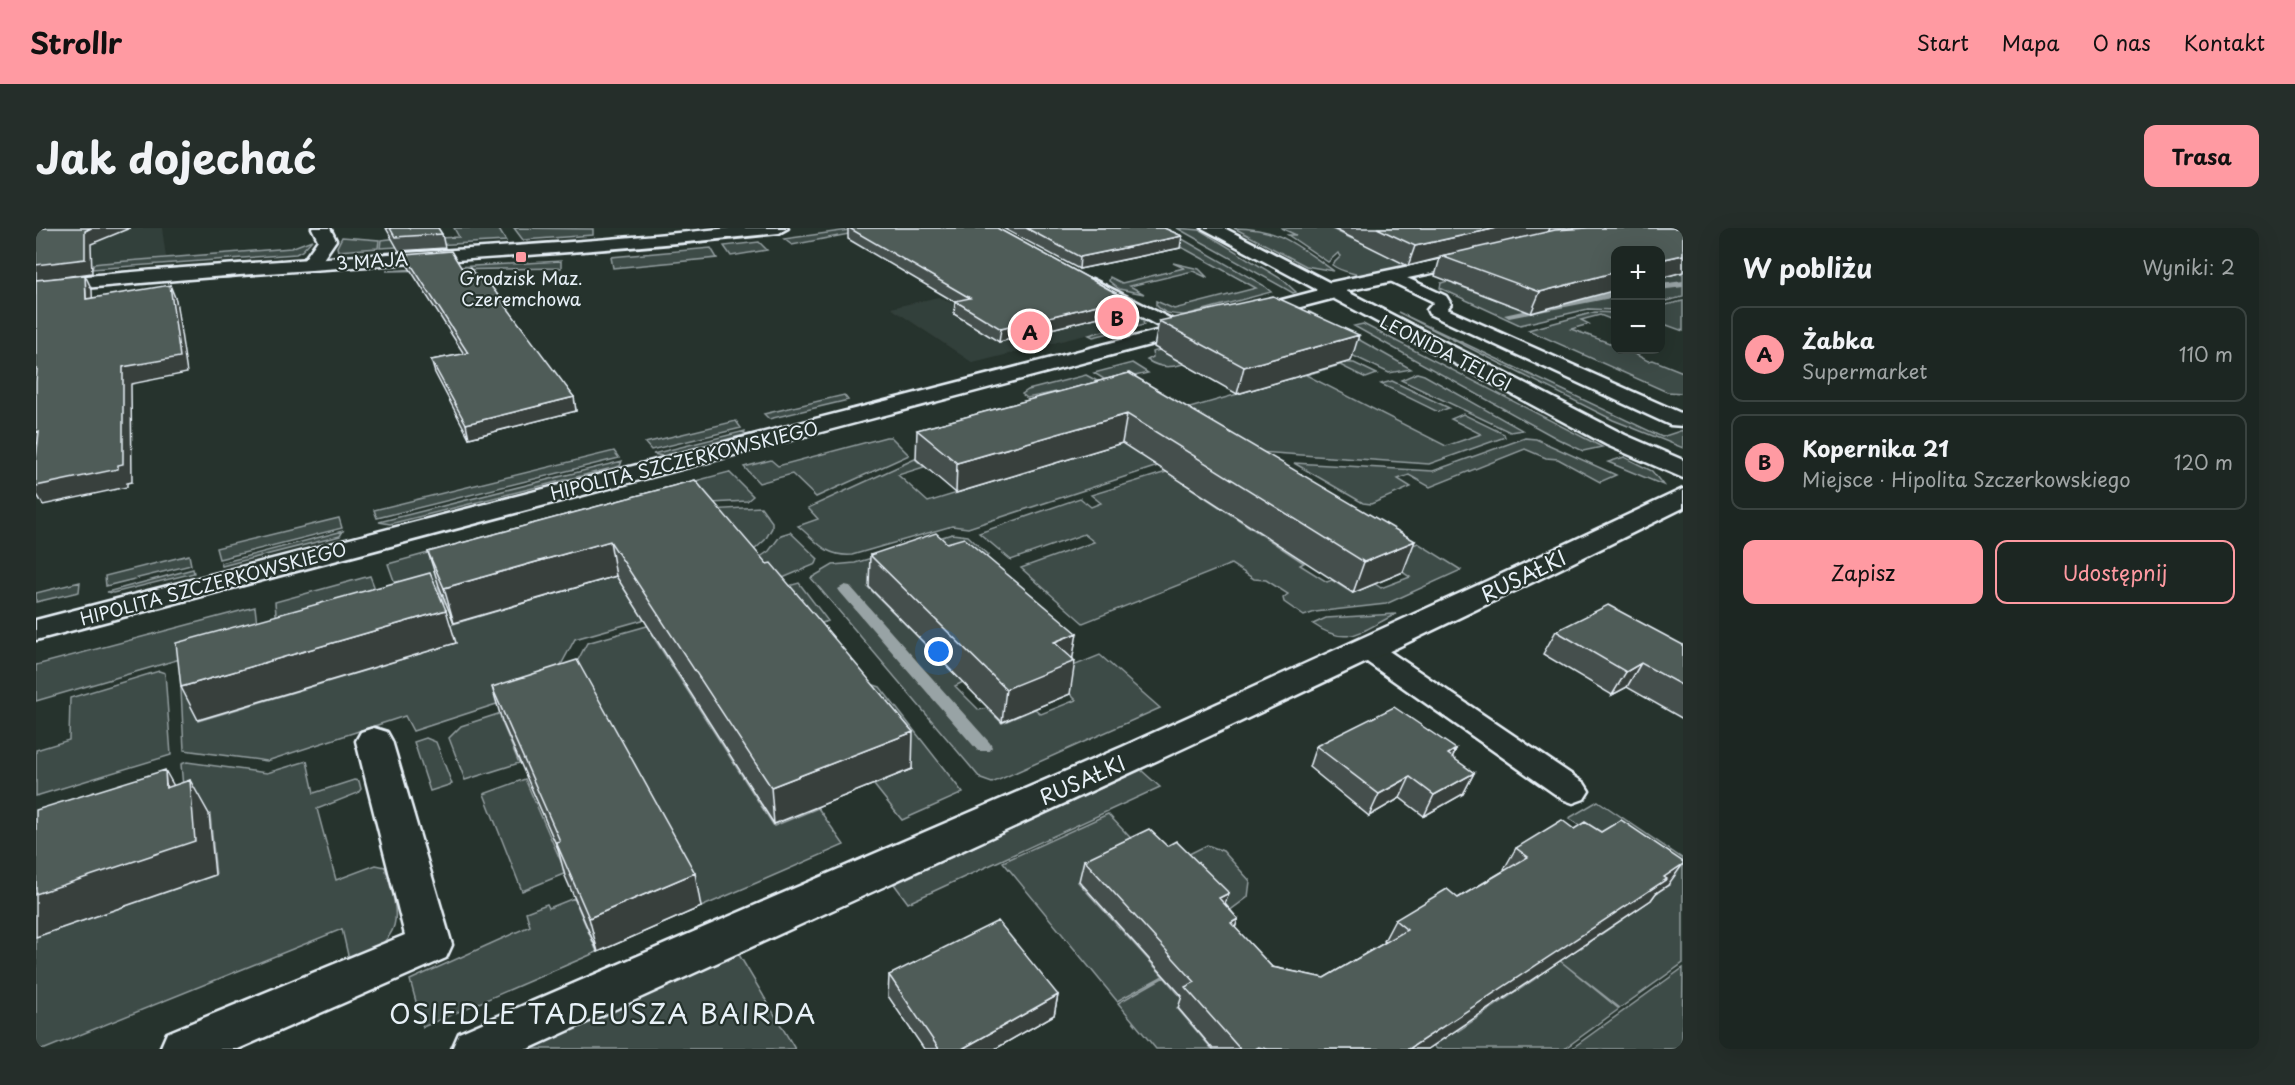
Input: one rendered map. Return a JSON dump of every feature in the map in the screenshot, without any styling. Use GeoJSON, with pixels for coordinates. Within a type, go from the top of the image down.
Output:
{"type":"FeatureCollection","features":[{"type":"Feature","properties":{"kind":"street"},"geometry":{"type":"LineString","coordinates":[[310,264],[327,240],[321,228]]}},
{"type":"Feature","properties":{"kind":"street","name":"3 MAJA"},"geometry":{"type":"LineString","coordinates":[[36,287],[186,272],[655,242],[779,228]]}},
{"type":"Feature","properties":{"kind":"street","name":"LEONIDA TELIGI"},"geometry":{"type":"LineString","coordinates":[[1211,228],[1616,440],[1683,470]]}},
{"type":"Feature","properties":{"kind":"street","name":"HIPOLITA SZCZERKOWSKIEGO"},"geometry":{"type":"LineString","coordinates":[[36,630],[1329,291],[1498,254]]}},
{"type":"Feature","properties":{"kind":"street","name":"RUSAŁKI"},"geometry":{"type":"LineString","coordinates":[[476,1049],[838,889],[1367,649],[1683,497]]}},
{"type":"Feature","properties":{"kind":"street"},"geometry":{"type":"LineString","coordinates":[[184,1049],[430,945],[374,741]]}},
{"type":"Feature","properties":{"kind":"lane"},"geometry":{"type":"LineString","coordinates":[[1075,275],[1180,330]]}},
{"type":"Feature","properties":{"kind":"lane"},"geometry":{"type":"LineString","coordinates":[[1394,277],[1440,299],[1443,304],[1435,310],[1677,421],[1683,420]]}},
{"type":"Feature","properties":{"kind":"lane"},"geometry":{"type":"LineString","coordinates":[[1367,649],[1573,791]]}},
{"type":"Feature","properties":{"kind":"shaded area"},"geometry":{"type":"Polygon","coordinates":[[[36,228],[162,228],[166,257],[36,271],[36,228]]]}},
{"type":"Feature","properties":{"kind":"shaded area"},"geometry":{"type":"Polygon","coordinates":[[[454,228],[498,228],[506,241],[380,248],[381,240],[435,234],[439,238],[459,237],[454,228]]]}},
{"type":"Feature","properties":{"kind":"shaded area"},"geometry":{"type":"Polygon","coordinates":[[[514,228],[593,229],[593,235],[523,240],[514,228]]]}},
{"type":"Feature","properties":{"kind":"shaded area"},"geometry":{"type":"Polygon","coordinates":[[[863,228],[880,228],[792,245],[784,239],[863,228]]]}},
{"type":"Feature","properties":{"kind":"shaded area"},"geometry":{"type":"Polygon","coordinates":[[[1163,228],[1263,285],[1271,292],[1185,315],[1162,311],[1156,305],[1156,301],[1174,309],[1256,288],[1187,250],[1149,233],[1163,228]]]}},
{"type":"Feature","properties":{"kind":"shaded area"},"geometry":{"type":"Polygon","coordinates":[[[1177,228],[1200,230],[1283,280],[1296,292],[1293,293],[1177,228]]]}},
{"type":"Feature","properties":{"kind":"shaded area"},"geometry":{"type":"Polygon","coordinates":[[[1234,228],[1264,231],[1277,235],[1298,246],[1334,271],[1306,266],[1234,228]]]}},
{"type":"Feature","properties":{"kind":"shaded area"},"geometry":{"type":"Polygon","coordinates":[[[1281,228],[1330,228],[1352,239],[1452,228],[1683,229],[1365,278],[1332,265],[1341,256],[1338,253],[1328,262],[1288,235],[1296,235],[1281,228]]]}},
{"type":"Feature","properties":{"kind":"shaded area"},"geometry":{"type":"Polygon","coordinates":[[[342,237],[379,240],[378,248],[338,251],[337,247],[342,237]]]}},
{"type":"Feature","properties":{"kind":"shaded area"},"geometry":{"type":"Polygon","coordinates":[[[312,240],[296,254],[92,269],[94,264],[102,263],[291,248],[312,240]]]}},
{"type":"Feature","properties":{"kind":"shaded area"},"geometry":{"type":"Polygon","coordinates":[[[759,242],[767,250],[731,256],[724,246],[759,242]]]}},
{"type":"Feature","properties":{"kind":"shaded area"},"geometry":{"type":"Polygon","coordinates":[[[711,248],[717,258],[613,268],[611,257],[711,248]]]}},
{"type":"Feature","properties":{"kind":"shaded area"},"geometry":{"type":"Polygon","coordinates":[[[281,259],[97,275],[92,274],[281,259]]]}},
{"type":"Feature","properties":{"kind":"shaded area"},"geometry":{"type":"Polygon","coordinates":[[[561,261],[561,268],[386,271],[561,261]]]}},
{"type":"Feature","properties":{"kind":"shaded area"},"geometry":{"type":"Polygon","coordinates":[[[1173,263],[1199,269],[1208,278],[1193,271],[1130,286],[1144,294],[1119,289],[1109,281],[1110,277],[1122,283],[1184,268],[1173,263]]]}},
{"type":"Feature","properties":{"kind":"shaded area"},"geometry":{"type":"Polygon","coordinates":[[[1665,266],[1683,274],[1683,297],[1665,301],[1665,277],[1670,275],[1665,266]]]}},
{"type":"Feature","properties":{"kind":"shaded area"},"geometry":{"type":"Polygon","coordinates":[[[1460,277],[1454,284],[1513,306],[1611,285],[1611,310],[1588,309],[1520,325],[1440,288],[1441,283],[1460,277]]]}},
{"type":"Feature","properties":{"kind":"shaded area"},"geometry":{"type":"Polygon","coordinates":[[[1061,296],[1114,328],[973,363],[891,308],[938,297],[957,305],[1061,296]]]}},
{"type":"Feature","properties":{"kind":"shaded area"},"geometry":{"type":"Polygon","coordinates":[[[1683,301],[1683,331],[1665,324],[1665,305],[1683,301]]]}},
{"type":"Feature","properties":{"kind":"shaded area"},"geometry":{"type":"Polygon","coordinates":[[[1121,302],[1154,319],[1143,322],[1144,325],[1093,337],[1089,335],[1114,328],[1075,304],[1121,302]]]}},
{"type":"Feature","properties":{"kind":"shaded area"},"geometry":{"type":"Polygon","coordinates":[[[1305,312],[1310,312],[1411,369],[1389,373],[1316,338],[1305,312]]]}},
{"type":"Feature","properties":{"kind":"shaded area"},"geometry":{"type":"Polygon","coordinates":[[[1398,312],[1662,437],[1683,430],[1683,448],[1613,420],[1398,312]]]}},
{"type":"Feature","properties":{"kind":"shaded area"},"geometry":{"type":"Polygon","coordinates":[[[1595,312],[1611,313],[1611,319],[1600,315],[1581,320],[1589,324],[1571,329],[1611,344],[1611,354],[1635,354],[1648,361],[1653,360],[1683,372],[1683,393],[1667,392],[1528,330],[1595,312]]]}},
{"type":"Feature","properties":{"kind":"shaded area"},"geometry":{"type":"Polygon","coordinates":[[[1363,324],[1602,447],[1583,451],[1558,439],[1354,326],[1363,324]]]}},
{"type":"Feature","properties":{"kind":"shaded area"},"geometry":{"type":"Polygon","coordinates":[[[1180,345],[1202,358],[1168,367],[1147,360],[1153,357],[1152,352],[1180,345]]]}},
{"type":"Feature","properties":{"kind":"shaded area"},"geometry":{"type":"Polygon","coordinates":[[[1219,359],[1354,363],[1377,374],[1366,378],[1340,365],[1306,375],[1446,446],[1481,434],[1451,419],[1463,414],[1504,434],[1505,437],[1429,464],[1215,449],[1128,426],[1289,379],[1219,359]]]}},
{"type":"Feature","properties":{"kind":"shaded area"},"geometry":{"type":"Polygon","coordinates":[[[1132,363],[1148,373],[1109,382],[1094,373],[1132,363]]]}},
{"type":"Feature","properties":{"kind":"shaded area"},"geometry":{"type":"Polygon","coordinates":[[[1417,373],[1522,430],[1510,432],[1401,380],[1417,373]]]}},
{"type":"Feature","properties":{"kind":"shaded area"},"geometry":{"type":"Polygon","coordinates":[[[1086,375],[1101,383],[1027,398],[1022,394],[1028,390],[1086,375]]]}},
{"type":"Feature","properties":{"kind":"shaded area"},"geometry":{"type":"Polygon","coordinates":[[[1392,381],[1449,408],[1438,412],[1381,384],[1392,381]]]}},
{"type":"Feature","properties":{"kind":"shaded area"},"geometry":{"type":"Polygon","coordinates":[[[844,395],[848,400],[769,419],[764,414],[844,395]]]}},
{"type":"Feature","properties":{"kind":"shaded area"},"geometry":{"type":"Polygon","coordinates":[[[1081,412],[1161,465],[968,528],[952,526],[852,555],[828,551],[798,526],[818,519],[808,508],[915,459],[924,467],[898,475],[928,502],[1124,442],[1081,412]]]}},
{"type":"Feature","properties":{"kind":"shaded area"},"geometry":{"type":"Polygon","coordinates":[[[736,421],[741,428],[651,450],[645,443],[736,421]]]}},
{"type":"Feature","properties":{"kind":"shaded area"},"geometry":{"type":"Polygon","coordinates":[[[745,431],[744,435],[662,456],[653,454],[745,431]]]}},
{"type":"Feature","properties":{"kind":"shaded area"},"geometry":{"type":"Polygon","coordinates":[[[891,437],[909,455],[816,497],[792,474],[759,483],[744,467],[771,460],[778,466],[891,437]]]}},
{"type":"Feature","properties":{"kind":"shaded area"},"geometry":{"type":"Polygon","coordinates":[[[1525,438],[1536,439],[1616,475],[1600,482],[1558,459],[1546,458],[1525,449],[1430,487],[1409,475],[1398,479],[1411,487],[1371,504],[1363,503],[1294,463],[1433,471],[1525,438]]]}},
{"type":"Feature","properties":{"kind":"shaded area"},"geometry":{"type":"Polygon","coordinates":[[[614,451],[619,458],[377,518],[374,510],[614,451]]]}},
{"type":"Feature","properties":{"kind":"shaded area"},"geometry":{"type":"Polygon","coordinates":[[[1219,456],[1183,483],[1304,563],[1300,565],[1327,582],[1332,580],[1352,593],[1375,584],[1381,588],[1410,577],[1381,558],[1418,543],[1461,570],[1386,604],[1315,612],[1304,616],[1284,602],[1283,598],[1288,594],[1266,580],[1254,579],[1231,564],[1083,623],[1021,568],[1094,542],[1084,534],[1011,560],[979,533],[1080,498],[1091,507],[1101,503],[1091,495],[1219,456]]]}},
{"type":"Feature","properties":{"kind":"shaded area"},"geometry":{"type":"Polygon","coordinates":[[[1624,457],[1652,471],[1663,485],[1608,462],[1624,457]]]}},
{"type":"Feature","properties":{"kind":"shaded area"},"geometry":{"type":"Polygon","coordinates":[[[622,461],[620,466],[390,524],[379,522],[622,461]]]}},
{"type":"Feature","properties":{"kind":"shaded area"},"geometry":{"type":"Polygon","coordinates":[[[729,472],[753,496],[747,501],[657,506],[647,494],[729,472]]]}},
{"type":"Feature","properties":{"kind":"shaded area"},"geometry":{"type":"Polygon","coordinates":[[[761,507],[772,522],[772,528],[765,540],[753,551],[667,613],[575,639],[549,687],[413,731],[405,716],[267,761],[184,750],[180,669],[193,676],[198,721],[456,643],[450,625],[724,544],[672,512],[761,507]]]}},
{"type":"Feature","properties":{"kind":"shaded area"},"geometry":{"type":"Polygon","coordinates":[[[339,518],[342,528],[219,559],[216,548],[339,518]]]}},
{"type":"Feature","properties":{"kind":"shaded area"},"geometry":{"type":"Polygon","coordinates":[[[343,531],[340,536],[222,566],[221,563],[343,531]]]}},
{"type":"Feature","properties":{"kind":"shaded area"},"geometry":{"type":"Polygon","coordinates":[[[790,532],[818,559],[816,564],[785,577],[688,606],[769,551],[781,535],[790,532]]]}},
{"type":"Feature","properties":{"kind":"shaded area"},"geometry":{"type":"Polygon","coordinates":[[[952,534],[968,536],[988,555],[984,561],[934,564],[868,587],[963,682],[955,686],[979,710],[987,708],[1002,723],[1035,709],[1041,714],[1076,700],[1051,675],[1100,655],[1160,708],[992,783],[981,779],[811,578],[833,565],[855,563],[952,534]]]}},
{"type":"Feature","properties":{"kind":"shaded area"},"geometry":{"type":"Polygon","coordinates":[[[461,544],[476,575],[438,586],[444,603],[406,614],[388,564],[461,544]]]}},
{"type":"Feature","properties":{"kind":"shaded area"},"geometry":{"type":"Polygon","coordinates":[[[189,555],[191,565],[106,586],[105,576],[189,555]]]}},
{"type":"Feature","properties":{"kind":"shaded area"},"geometry":{"type":"Polygon","coordinates":[[[193,569],[194,573],[113,593],[107,592],[193,569]]]}},
{"type":"Feature","properties":{"kind":"shaded area"},"geometry":{"type":"Polygon","coordinates":[[[370,576],[379,599],[277,627],[275,602],[370,576]]]}},
{"type":"Feature","properties":{"kind":"shaded area"},"geometry":{"type":"Polygon","coordinates":[[[80,582],[79,592],[36,602],[36,593],[80,582]]]}},
{"type":"Feature","properties":{"kind":"shaded area"},"geometry":{"type":"Polygon","coordinates":[[[799,583],[828,621],[801,630],[774,596],[652,635],[774,826],[818,808],[844,845],[701,907],[584,693],[501,720],[519,763],[465,780],[449,738],[461,726],[560,694],[587,643],[799,583]]]}},
{"type":"Feature","properties":{"kind":"shaded area"},"geometry":{"type":"Polygon","coordinates":[[[255,607],[258,633],[252,638],[36,701],[36,665],[255,607]]]}},
{"type":"Feature","properties":{"kind":"shaded area"},"geometry":{"type":"Polygon","coordinates":[[[1396,614],[1364,631],[1345,636],[1325,631],[1313,624],[1326,618],[1396,614]]]}},
{"type":"Feature","properties":{"kind":"shaded area"},"geometry":{"type":"Polygon","coordinates":[[[159,671],[165,673],[171,755],[36,796],[36,750],[69,740],[70,698],[159,671]]]}},
{"type":"Feature","properties":{"kind":"shaded area"},"geometry":{"type":"Polygon","coordinates":[[[868,683],[880,687],[963,793],[902,820],[874,785],[912,768],[850,690],[868,683]]]}},
{"type":"Feature","properties":{"kind":"shaded area"},"geometry":{"type":"Polygon","coordinates":[[[426,738],[436,742],[452,784],[430,791],[414,742],[426,738]]]}},
{"type":"Feature","properties":{"kind":"shaded area"},"geometry":{"type":"Polygon","coordinates":[[[307,761],[314,793],[354,780],[359,781],[361,789],[358,793],[317,809],[336,880],[376,865],[385,867],[395,914],[394,925],[381,945],[350,964],[342,929],[45,1049],[36,1049],[36,937],[216,875],[210,814],[186,822],[181,764],[187,762],[267,773],[307,761]]]}},
{"type":"Feature","properties":{"kind":"shaded area"},"geometry":{"type":"Polygon","coordinates":[[[1141,770],[1160,787],[908,903],[894,884],[1141,770]]]}},
{"type":"Feature","properties":{"kind":"shaded area"},"geometry":{"type":"Polygon","coordinates":[[[525,779],[566,873],[522,891],[484,794],[525,779]]]}},
{"type":"Feature","properties":{"kind":"shaded area"},"geometry":{"type":"Polygon","coordinates":[[[1598,801],[1683,859],[1683,963],[1620,1008],[1559,960],[1619,1009],[1564,1049],[1437,1049],[1423,1036],[1446,1020],[1458,1031],[1538,977],[1528,967],[1570,939],[1581,948],[1669,885],[1569,818],[1598,801]]]}},
{"type":"Feature","properties":{"kind":"shaded area"},"geometry":{"type":"Polygon","coordinates":[[[1108,814],[1142,850],[1078,882],[1163,976],[1117,1001],[1003,862],[1108,814]]]}},
{"type":"Feature","properties":{"kind":"shaded area"},"geometry":{"type":"Polygon","coordinates":[[[1207,845],[1223,851],[1250,881],[1248,897],[1229,911],[1171,863],[1207,845]]]}},
{"type":"Feature","properties":{"kind":"shaded area"},"geometry":{"type":"Polygon","coordinates":[[[574,898],[597,952],[423,1027],[410,980],[530,926],[526,912],[547,904],[549,908],[574,898]]]}},
{"type":"Feature","properties":{"kind":"shaded area"},"geometry":{"type":"Polygon","coordinates":[[[738,953],[795,1049],[511,1049],[738,953]]]}},
{"type":"Feature","properties":{"kind":"shaded area"},"geometry":{"type":"Polygon","coordinates":[[[1683,968],[1682,1049],[1571,1049],[1683,968]]]}},
{"type":"Feature","properties":{"kind":"shaded area"},"geometry":{"type":"Polygon","coordinates":[[[1164,977],[1186,1003],[1177,1008],[1212,1049],[1156,1049],[1118,1003],[1164,977]]]}},
{"type":"Feature","properties":{"kind":"building"},"geometry":{"type":"Polygon","coordinates":[[[36,228],[91,228],[85,231],[85,259],[36,265],[36,228]]]}},
{"type":"Feature","properties":{"kind":"building"},"geometry":{"type":"Polygon","coordinates":[[[390,228],[438,228],[442,234],[395,237],[390,228]]]}},
{"type":"Feature","properties":{"kind":"building"},"geometry":{"type":"Polygon","coordinates":[[[849,228],[997,228],[1125,298],[1001,329],[955,301],[970,298],[849,228]]]}},
{"type":"Feature","properties":{"kind":"building"},"geometry":{"type":"Polygon","coordinates":[[[1026,228],[1164,228],[1182,236],[1080,257],[1026,228]]]}},
{"type":"Feature","properties":{"kind":"building"},"geometry":{"type":"Polygon","coordinates":[[[1377,228],[1497,228],[1415,246],[1377,228]]]}},
{"type":"Feature","properties":{"kind":"building"},"geometry":{"type":"Polygon","coordinates":[[[1683,228],[1683,255],[1665,259],[1665,246],[1611,246],[1611,273],[1540,292],[1441,256],[1555,230],[1683,228]]]}},
{"type":"Feature","properties":{"kind":"building"},"geometry":{"type":"Polygon","coordinates":[[[451,251],[462,269],[470,268],[479,280],[485,278],[574,397],[466,424],[431,360],[468,353],[405,255],[451,251]]]}},
{"type":"Feature","properties":{"kind":"building"},"geometry":{"type":"Polygon","coordinates":[[[85,275],[86,299],[170,285],[180,357],[123,367],[123,464],[118,465],[118,469],[36,486],[39,431],[36,432],[36,280],[85,275]]]}},
{"type":"Feature","properties":{"kind":"building"},"geometry":{"type":"Polygon","coordinates":[[[1273,296],[1359,335],[1244,367],[1159,321],[1273,296]]]}},
{"type":"Feature","properties":{"kind":"building"},"geometry":{"type":"Polygon","coordinates":[[[1129,373],[1415,541],[1364,562],[1127,414],[957,463],[917,430],[1129,373]]]}},
{"type":"Feature","properties":{"kind":"building"},"geometry":{"type":"Polygon","coordinates":[[[695,480],[767,564],[771,563],[913,732],[771,787],[610,541],[444,588],[428,552],[695,480]]]}},
{"type":"Feature","properties":{"kind":"building"},"geometry":{"type":"Polygon","coordinates":[[[936,533],[947,543],[964,538],[1077,633],[1054,642],[1075,661],[1006,689],[870,555],[936,533]]]}},
{"type":"Feature","properties":{"kind":"building"},"geometry":{"type":"Polygon","coordinates":[[[430,573],[446,610],[181,687],[176,643],[430,573]]]}},
{"type":"Feature","properties":{"kind":"building"},"geometry":{"type":"Polygon","coordinates":[[[1608,605],[1683,645],[1683,686],[1641,663],[1626,672],[1556,631],[1608,605]]]}},
{"type":"Feature","properties":{"kind":"building"},"geometry":{"type":"Polygon","coordinates":[[[577,660],[695,873],[589,918],[556,842],[560,841],[492,687],[577,660]]]}},
{"type":"Feature","properties":{"kind":"building"},"geometry":{"type":"Polygon","coordinates":[[[1394,707],[1456,749],[1448,754],[1474,773],[1434,795],[1410,777],[1379,794],[1316,746],[1394,707]]]}},
{"type":"Feature","properties":{"kind":"building"},"geometry":{"type":"Polygon","coordinates":[[[165,770],[166,788],[190,780],[195,841],[36,894],[36,810],[165,770]]]}},
{"type":"Feature","properties":{"kind":"building"},"geometry":{"type":"Polygon","coordinates":[[[1562,820],[1574,829],[1585,822],[1601,832],[1621,820],[1683,864],[1664,877],[1667,879],[1409,1049],[1268,1049],[1258,1047],[1240,1049],[1185,987],[1195,982],[1084,860],[1149,829],[1167,846],[1176,841],[1229,893],[1219,898],[1238,919],[1231,923],[1272,967],[1324,978],[1407,930],[1395,920],[1447,889],[1458,898],[1528,857],[1516,848],[1562,820]]]}},
{"type":"Feature","properties":{"kind":"building"},"geometry":{"type":"Polygon","coordinates":[[[998,921],[1058,995],[962,1049],[939,1049],[889,975],[998,921]]]}},
{"type":"Feature","properties":{"kind":"waterway"},"geometry":{"type":"LineString","coordinates":[[1665,286],[1683,284]]}},
{"type":"Feature","properties":{"kind":"waterway"},"geometry":{"type":"LineString","coordinates":[[1509,315],[1611,295]]}},
{"type":"Feature","properties":{"kind":"waterway"},"geometry":{"type":"LineString","coordinates":[[845,589],[984,747]]}},
{"type":"Feature","properties":{"kind":"place","name":"Grodzisk Maz. Czeremchowa"},"geometry":{"type":"Point","coordinates":[521,257]}},
{"type":"Feature","properties":{"kind":"place","name":"Kopernika 21"},"geometry":{"type":"Point","coordinates":[1117,317]}},
{"type":"Feature","properties":{"kind":"place","name":"Żabka"},"geometry":{"type":"Point","coordinates":[1030,331]}},
{"type":"Feature","properties":{"kind":"district","name":"OSIEDLE TADEUSZA BAIRDA"},"geometry":{"type":"Point","coordinates":[603,1012]}}]}
